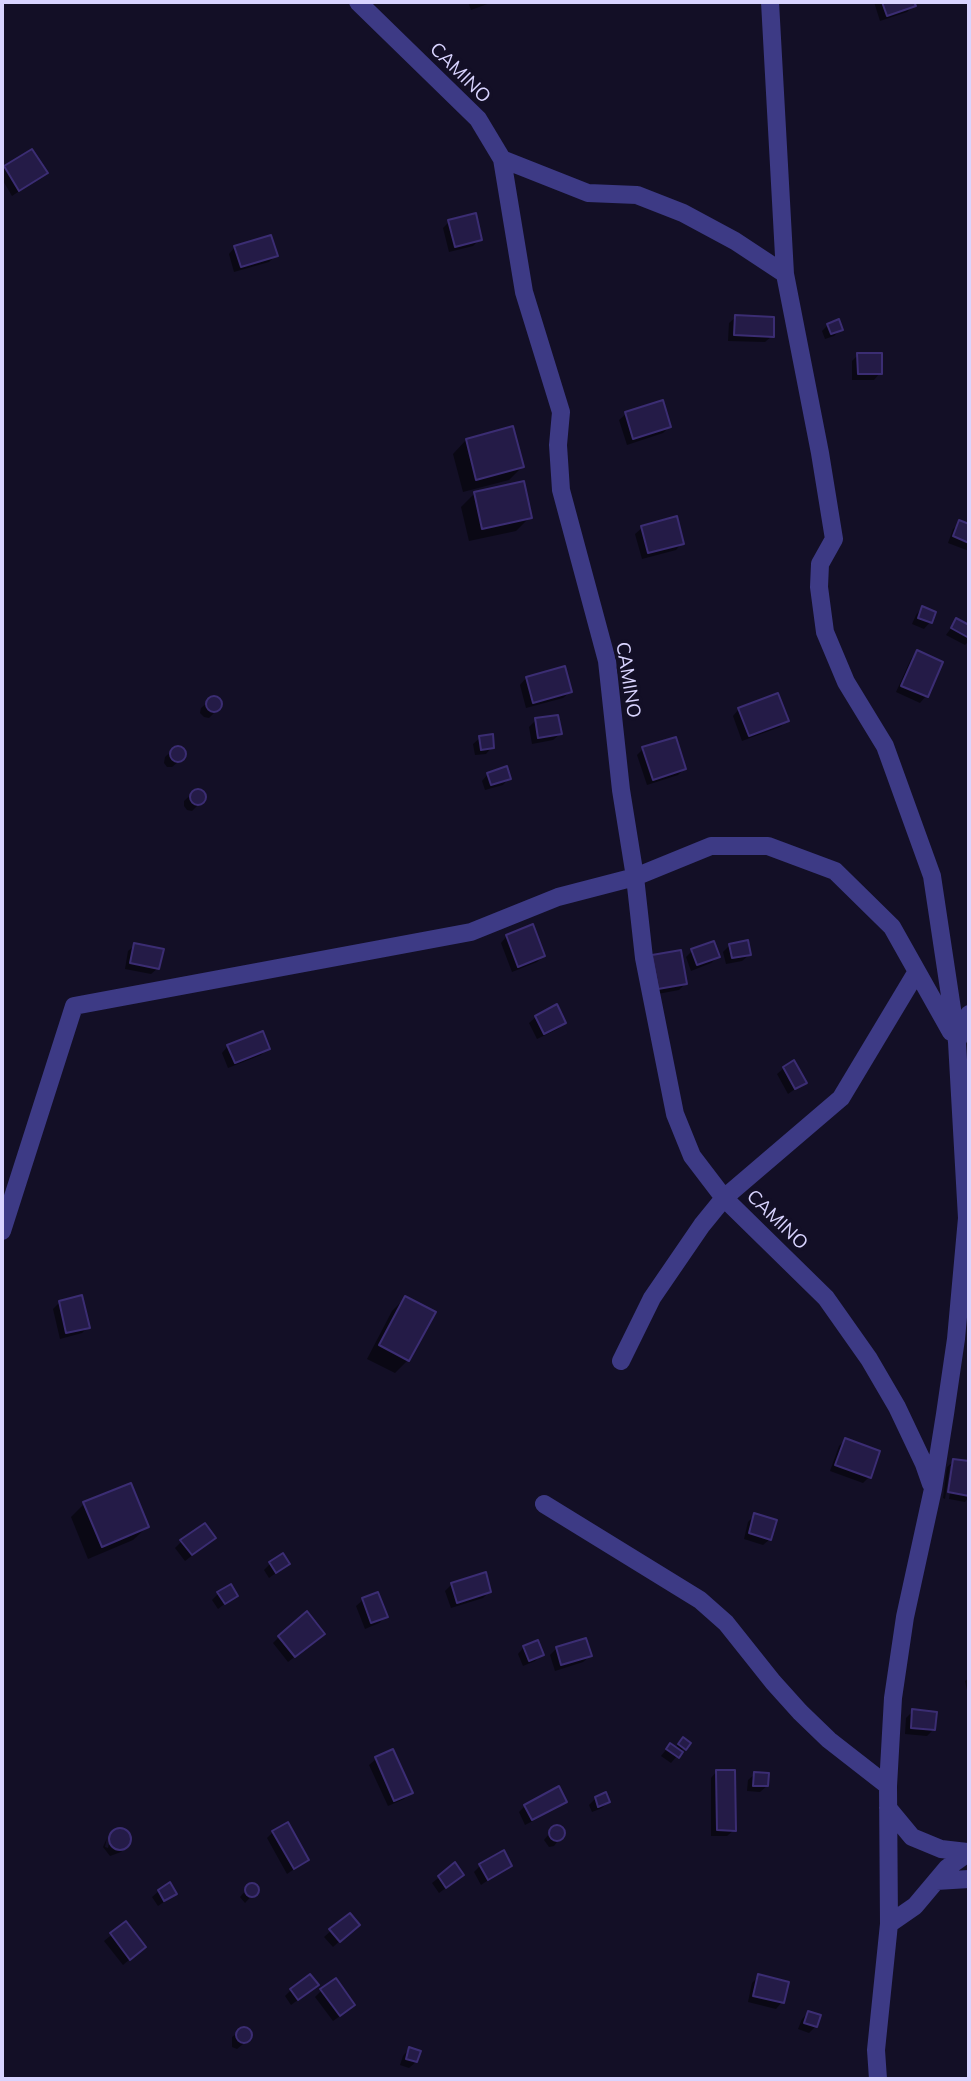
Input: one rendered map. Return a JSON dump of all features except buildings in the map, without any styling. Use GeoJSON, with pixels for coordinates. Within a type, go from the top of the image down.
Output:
{"type":"FeatureCollection","features":[{"type":"Feature","properties":{"kind":"street","name":"CAMINO"},"geometry":{"type":"LineString","coordinates":[[358,2],[478,119],[502,159],[524,292],[561,412],[558,445],[561,489],[607,661],[644,958],[675,1114],[692,1156],[724,1198],[826,1297],[869,1359],[897,1407],[933,1489]]}},
{"type":"Feature","properties":{"kind":"street"},"geometry":{"type":"LineString","coordinates":[[770,2],[785,274],[834,539],[820,564],[819,587],[825,632],[846,682],[884,746],[932,876],[957,1042],[968,1215],[956,1339],[933,1489],[905,1617],[893,1698],[888,1786],[889,1924],[876,2050],[877,2079]]}},
{"type":"Feature","properties":{"kind":"street"},"geometry":{"type":"LineString","coordinates":[[502,159],[588,193],[637,195],[683,213],[735,241],[785,274]]}},
{"type":"Feature","properties":{"kind":"street"},"geometry":{"type":"LineString","coordinates":[[2,1231],[74,1006],[471,932],[558,897],[635,877],[711,846],[768,846],[835,870],[892,926],[957,1042]]}},
{"type":"Feature","properties":{"kind":"street"},"geometry":{"type":"LineString","coordinates":[[621,1360],[652,1298],[702,1225],[724,1198],[841,1098],[916,973]]}},
{"type":"Feature","properties":{"kind":"street"},"geometry":{"type":"LineString","coordinates":[[957,1042],[969,1014]]}},
{"type":"Feature","properties":{"kind":"street"},"geometry":{"type":"LineString","coordinates":[[544,1504],[700,1600],[726,1623],[800,1712],[829,1740],[888,1786]]}},
{"type":"Feature","properties":{"kind":"street"},"geometry":{"type":"LineString","coordinates":[[888,1808],[912,1837],[941,1849],[968,1852]]}},
{"type":"Feature","properties":{"kind":"street"},"geometry":{"type":"LineString","coordinates":[[889,1924],[915,1906],[947,1868],[968,1852]]}},
{"type":"Feature","properties":{"kind":"street"},"geometry":{"type":"LineString","coordinates":[[936,1881],[969,1879]]}}]}
